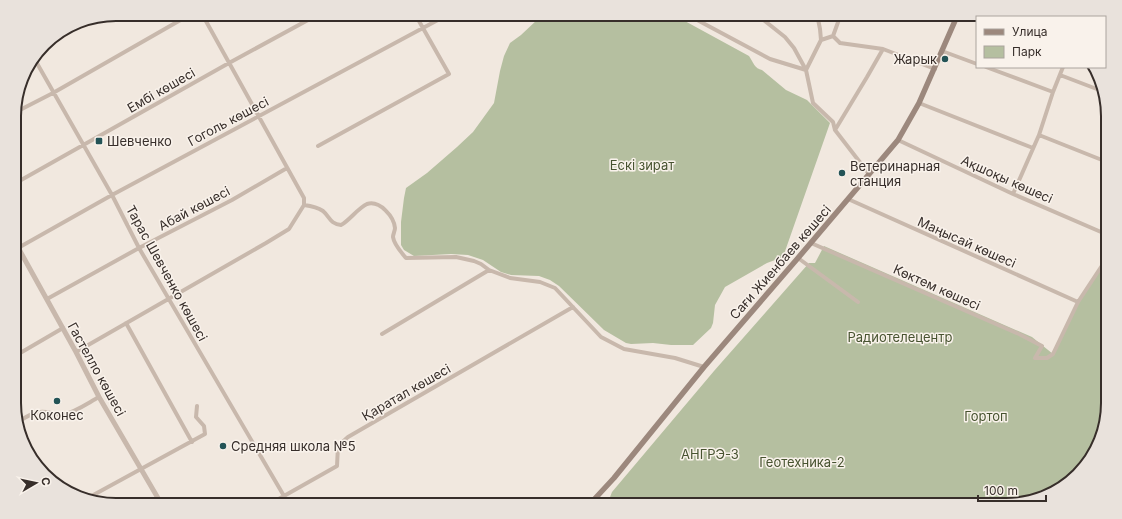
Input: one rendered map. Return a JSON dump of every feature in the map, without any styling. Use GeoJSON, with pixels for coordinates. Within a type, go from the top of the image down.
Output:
{"type":"FeatureCollection","features":[{"type":"Feature","properties":{"kind":"main road","name":"Сағи Жиенбаев көшесі"},"geometry":{"type":"LineString","coordinates":[[595,498],[614,478],[704,367],[898,140],[919,103],[955,21]]}},
{"type":"Feature","properties":{"kind":"street"},"geometry":{"type":"LineString","coordinates":[[21,109],[53,93],[179,21]]}},
{"type":"Feature","properties":{"kind":"street"},"geometry":{"type":"LineString","coordinates":[[76,352],[289,229],[304,205],[304,198],[206,21]]}},
{"type":"Feature","properties":{"kind":"street","name":"Ембі көшесі"},"geometry":{"type":"LineString","coordinates":[[21,180],[306,21]]}},
{"type":"Feature","properties":{"kind":"street"},"geometry":{"type":"LineString","coordinates":[[318,146],[449,74],[419,21]]}},
{"type":"Feature","properties":{"kind":"street","name":"Гоголь көшесі"},"geometry":{"type":"LineString","coordinates":[[21,246],[259,115],[436,21]]}},
{"type":"Feature","properties":{"kind":"street"},"geometry":{"type":"LineString","coordinates":[[699,21],[770,59],[806,70]]}},
{"type":"Feature","properties":{"kind":"street"},"geometry":{"type":"LineString","coordinates":[[765,21],[785,37],[794,48],[806,70],[813,103],[833,122],[835,130],[869,174]]}},
{"type":"Feature","properties":{"kind":"street"},"geometry":{"type":"LineString","coordinates":[[806,70],[821,40],[818,21]]}},
{"type":"Feature","properties":{"kind":"street"},"geometry":{"type":"LineString","coordinates":[[833,36],[838,21]]}},
{"type":"Feature","properties":{"kind":"street"},"geometry":{"type":"LineString","coordinates":[[821,40],[833,36]]}},
{"type":"Feature","properties":{"kind":"street"},"geometry":{"type":"LineString","coordinates":[[833,36],[840,43],[883,49],[935,69]]}},
{"type":"Feature","properties":{"kind":"street"},"geometry":{"type":"LineString","coordinates":[[835,130],[883,49]]}},
{"type":"Feature","properties":{"kind":"street"},"geometry":{"type":"LineString","coordinates":[[942,51],[976,64]]}},
{"type":"Feature","properties":{"kind":"street","name":"Тарас Шевченко көшесі"},"geometry":{"type":"LineString","coordinates":[[37,63],[112,195],[139,248],[284,496]]}},
{"type":"Feature","properties":{"kind":"street"},"geometry":{"type":"LineString","coordinates":[[989,68],[1053,92]]}},
{"type":"Feature","properties":{"kind":"street"},"geometry":{"type":"LineString","coordinates":[[1013,194],[1039,134],[1063,68]]}},
{"type":"Feature","properties":{"kind":"street"},"geometry":{"type":"LineString","coordinates":[[1060,75],[1097,89]]}},
{"type":"Feature","properties":{"kind":"street"},"geometry":{"type":"LineString","coordinates":[[919,103],[1033,148]]}},
{"type":"Feature","properties":{"kind":"street"},"geometry":{"type":"LineString","coordinates":[[1039,134],[1101,160]]}},
{"type":"Feature","properties":{"kind":"street","name":"Ақшоқы көшесі"},"geometry":{"type":"LineString","coordinates":[[898,140],[1013,194],[1101,232]]}},
{"type":"Feature","properties":{"kind":"street","name":"Абай көшесі"},"geometry":{"type":"LineString","coordinates":[[47,300],[139,248],[232,200],[287,168]]}},
{"type":"Feature","properties":{"kind":"street","name":"Маңысай көшесі"},"geometry":{"type":"LineString","coordinates":[[848,199],[1078,302]]}},
{"type":"Feature","properties":{"kind":"street"},"geometry":{"type":"LineString","coordinates":[[304,205],[316,207],[322,211],[331,222],[341,225],[367,204],[373,203],[378,205],[385,210],[393,220],[395,228],[393,238],[398,248],[406,258],[456,257],[474,261],[489,270],[510,278],[540,282],[556,288],[601,337],[624,349],[675,358],[704,367]]}},
{"type":"Feature","properties":{"kind":"street","name":"Көктем көшесі"},"geometry":{"type":"LineString","coordinates":[[811,243],[1019,334],[1042,346],[1035,358],[1047,358],[1053,354],[1078,302]]}},
{"type":"Feature","properties":{"kind":"street","name":"Гастелло көшесі"},"geometry":{"type":"LineString","coordinates":[[21,253],[63,328],[99,397],[158,498]]}},
{"type":"Feature","properties":{"kind":"street"},"geometry":{"type":"LineString","coordinates":[[798,258],[858,302]]}},
{"type":"Feature","properties":{"kind":"street"},"geometry":{"type":"LineString","coordinates":[[1078,302],[1101,269]]}},
{"type":"Feature","properties":{"kind":"street"},"geometry":{"type":"LineString","coordinates":[[382,334],[489,270]]}},
{"type":"Feature","properties":{"kind":"street","name":"Қаратал көшесі"},"geometry":{"type":"LineString","coordinates":[[280,498],[337,466],[338,446],[348,437],[573,307]]}},
{"type":"Feature","properties":{"kind":"street"},"geometry":{"type":"LineString","coordinates":[[126,323],[192,442]]}},
{"type":"Feature","properties":{"kind":"street"},"geometry":{"type":"LineString","coordinates":[[21,352],[63,328]]}},
{"type":"Feature","properties":{"kind":"street"},"geometry":{"type":"LineString","coordinates":[[23,419],[39,412],[58,415],[64,414],[83,407],[99,397]]}},
{"type":"Feature","properties":{"kind":"street"},"geometry":{"type":"LineString","coordinates":[[94,495],[205,434],[204,426],[196,417],[197,406]]}},
{"type":"Feature","properties":{"kind":"green space","name":"Ескі зират"},"geometry":{"type":"Polygon","coordinates":[[[536,21],[685,21],[749,56],[754,65],[786,90],[807,100],[830,123],[783,257],[767,263],[725,287],[715,305],[711,328],[693,345],[626,343],[604,330],[559,286],[550,280],[539,276],[511,275],[501,272],[483,260],[468,255],[451,254],[414,256],[404,250],[401,245],[401,222],[406,188],[427,173],[473,132],[494,103],[504,56],[510,43],[536,21]]]}},
{"type":"Feature","properties":{"kind":"green space"},"geometry":{"type":"Polygon","coordinates":[[[824,246],[1032,337],[1053,354],[1078,302],[1101,267],[1101,403],[1098,427],[1094,439],[1081,461],[1064,478],[1048,488],[1036,493],[1012,498],[610,498],[612,492],[714,371],[809,263],[815,263],[824,246]]]}},
{"type":"Feature","properties":{"kind":"place","name":"Жарык"},"geometry":{"type":"Point","coordinates":[945,59]}},
{"type":"Feature","properties":{"kind":"place","name":"Шевченко"},"geometry":{"type":"Point","coordinates":[99,141]}},
{"type":"Feature","properties":{"kind":"place","name":"Ветеринарная станция"},"geometry":{"type":"Point","coordinates":[842,173]}},
{"type":"Feature","properties":{"kind":"place","name":"Коконес"},"geometry":{"type":"Point","coordinates":[57,401]}},
{"type":"Feature","properties":{"kind":"place","name":"Средняя школа №5"},"geometry":{"type":"Point","coordinates":[223,446]}},
{"type":"Feature","properties":{"kind":"park label","name":"Радиотелецентр"},"geometry":{"type":"Point","coordinates":[900,337]}},
{"type":"Feature","properties":{"kind":"park label","name":"Гортоп"},"geometry":{"type":"Point","coordinates":[986,416]}},
{"type":"Feature","properties":{"kind":"park label","name":"АНГРЭ-3"},"geometry":{"type":"Point","coordinates":[710,454]}},
{"type":"Feature","properties":{"kind":"park label","name":"Геотехника-2"},"geometry":{"type":"Point","coordinates":[802,462]}}]}
